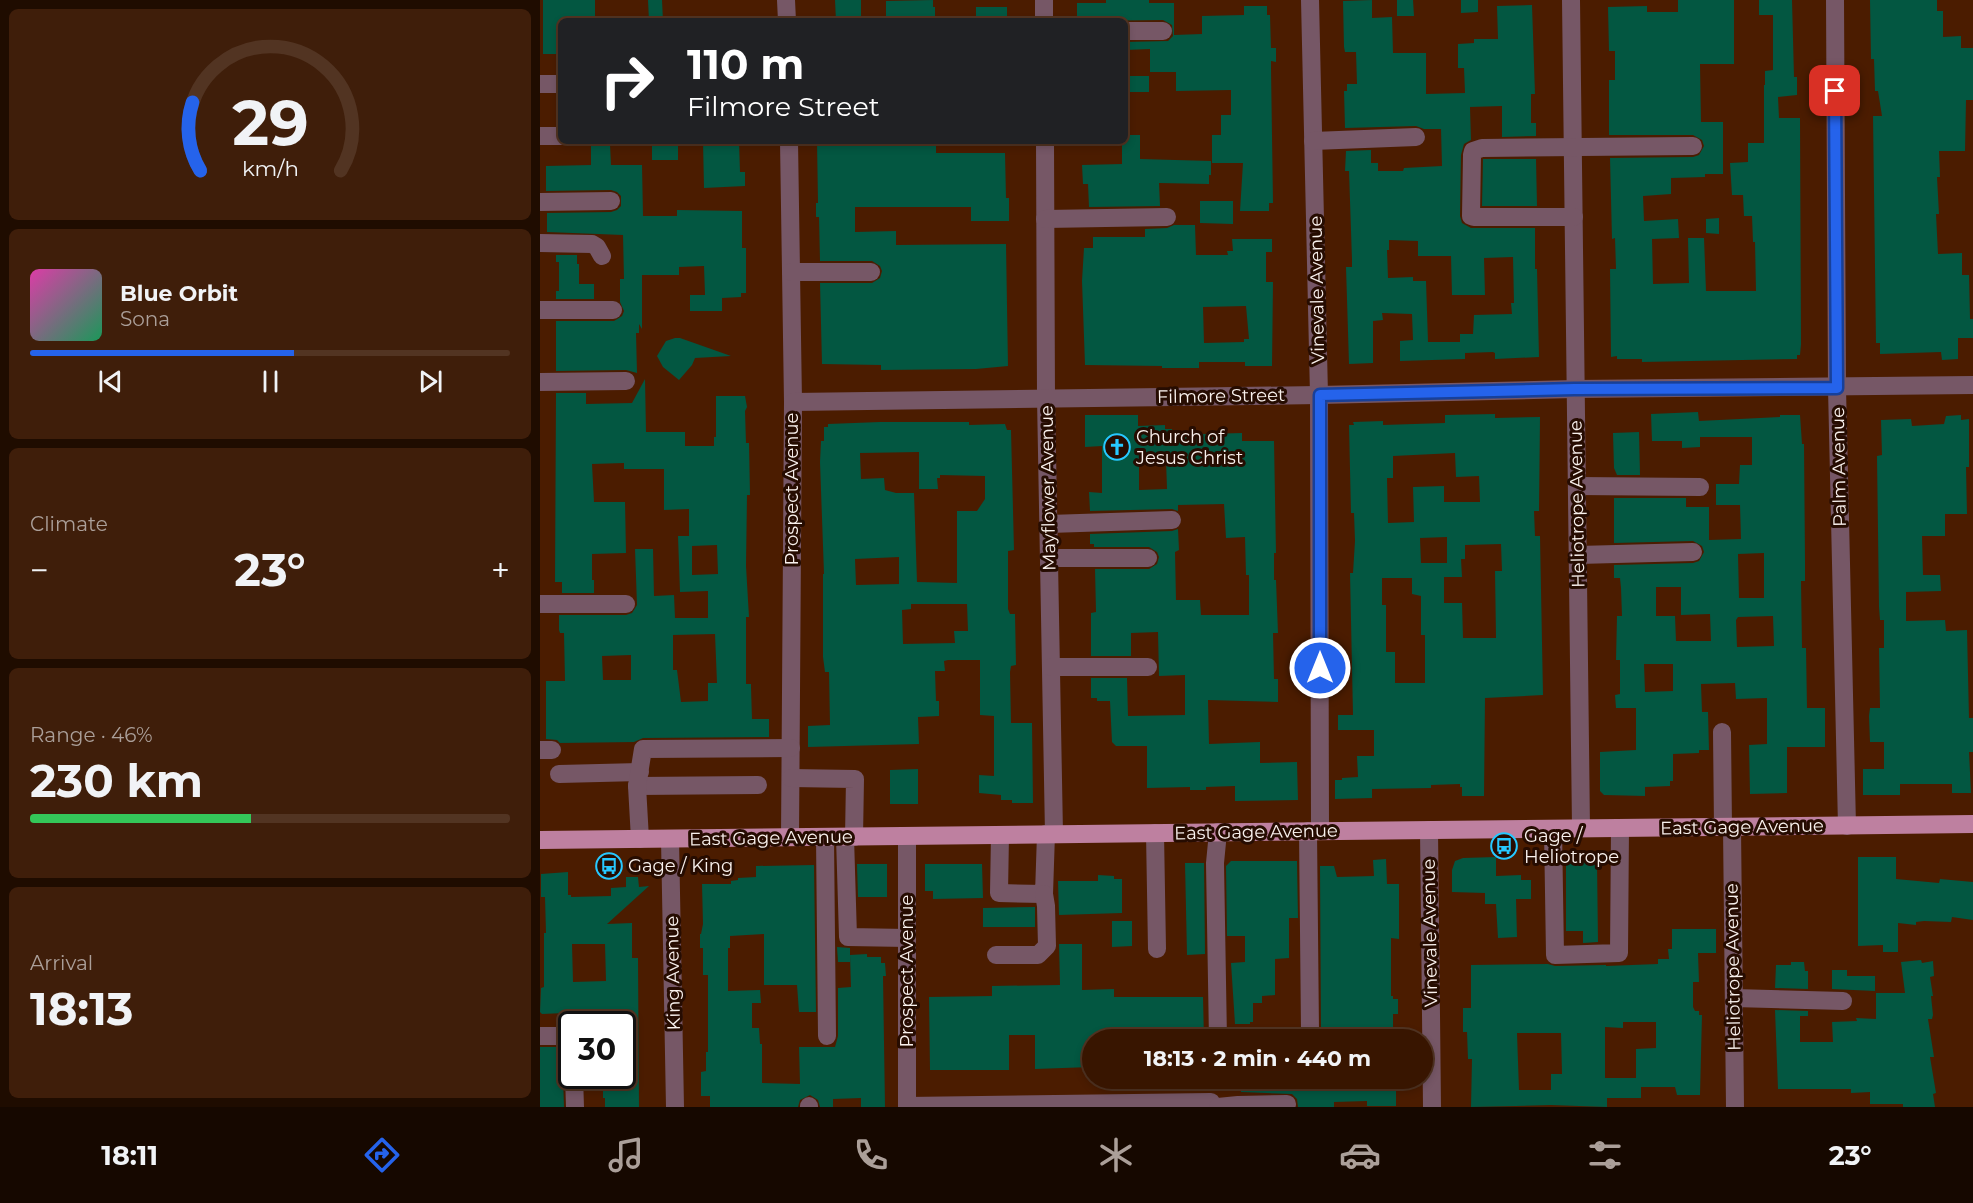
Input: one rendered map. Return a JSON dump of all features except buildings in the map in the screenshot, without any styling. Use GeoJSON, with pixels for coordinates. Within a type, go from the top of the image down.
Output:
{"type":"FeatureCollection","features":[{"type":"Feature","properties":{"kind":"main road","name":"East Gage Avenue"},"geometry":{"type":"LineString","coordinates":[[540,840],[1973,824]]}},
{"type":"Feature","properties":{"kind":"street"},"geometry":{"type":"LineString","coordinates":[[786,0],[787,18]]}},
{"type":"Feature","properties":{"kind":"street"},"geometry":{"type":"LineString","coordinates":[[1044,0],[1044,18]]}},
{"type":"Feature","properties":{"kind":"street","name":"Vinevale Avenue"},"geometry":{"type":"LineString","coordinates":[[1310,0],[1320,395],[1310,1029]]}},
{"type":"Feature","properties":{"kind":"street","name":"Heliotrope Avenue"},"geometry":{"type":"LineString","coordinates":[[1570,0],[1574,148],[1574,389],[1581,828]]}},
{"type":"Feature","properties":{"kind":"street","name":"Palm Avenue"},"geometry":{"type":"LineString","coordinates":[[1835,0],[1837,388],[1847,825]]}},
{"type":"Feature","properties":{"kind":"street"},"geometry":{"type":"LineString","coordinates":[[1128,31],[1163,31]]}},
{"type":"Feature","properties":{"kind":"street"},"geometry":{"type":"LineString","coordinates":[[540,84],[558,84]]}},
{"type":"Feature","properties":{"kind":"street"},"geometry":{"type":"LineString","coordinates":[[540,136],[558,136]]}},
{"type":"Feature","properties":{"kind":"street"},"geometry":{"type":"LineString","coordinates":[[1313,141],[1416,137]]}},
{"type":"Feature","properties":{"kind":"street","name":"Prospect Avenue"},"geometry":{"type":"LineString","coordinates":[[789,144],[793,402],[790,837]]}},
{"type":"Feature","properties":{"kind":"street","name":"Mayflower Avenue"},"geometry":{"type":"LineString","coordinates":[[996,955],[1038,955],[1047,946],[1044,894],[1050,834],[1051,668],[1046,398],[1045,144]]}},
{"type":"Feature","properties":{"kind":"street"},"geometry":{"type":"LineString","coordinates":[[1574,217],[1479,219],[1472,216],[1473,151],[1482,148],[1693,146]]}},
{"type":"Feature","properties":{"kind":"street"},"geometry":{"type":"LineString","coordinates":[[540,202],[611,201]]}},
{"type":"Feature","properties":{"kind":"street"},"geometry":{"type":"LineString","coordinates":[[1045,219],[1167,216]]}},
{"type":"Feature","properties":{"kind":"street"},"geometry":{"type":"LineString","coordinates":[[540,243],[592,244],[597,247],[602,256]]}},
{"type":"Feature","properties":{"kind":"street"},"geometry":{"type":"LineString","coordinates":[[790,272],[871,272]]}},
{"type":"Feature","properties":{"kind":"street"},"geometry":{"type":"LineString","coordinates":[[540,310],[613,310]]}},
{"type":"Feature","properties":{"kind":"street"},"geometry":{"type":"LineString","coordinates":[[540,382],[626,381]]}},
{"type":"Feature","properties":{"kind":"street","name":"Filmore Street"},"geometry":{"type":"LineString","coordinates":[[793,402],[1973,385]]}},
{"type":"Feature","properties":{"kind":"street"},"geometry":{"type":"LineString","coordinates":[[1577,486],[1700,487]]}},
{"type":"Feature","properties":{"kind":"street"},"geometry":{"type":"LineString","coordinates":[[1049,524],[1172,520]]}},
{"type":"Feature","properties":{"kind":"street"},"geometry":{"type":"LineString","coordinates":[[1578,555],[1693,552]]}},
{"type":"Feature","properties":{"kind":"street"},"geometry":{"type":"LineString","coordinates":[[1049,558],[1148,558]]}},
{"type":"Feature","properties":{"kind":"street"},"geometry":{"type":"LineString","coordinates":[[540,604],[626,604]]}},
{"type":"Feature","properties":{"kind":"street"},"geometry":{"type":"LineString","coordinates":[[1051,668],[1148,667]]}},
{"type":"Feature","properties":{"kind":"street","name":"Heliotrope Avenue"},"geometry":{"type":"LineString","coordinates":[[1722,732],[1734,998],[1735,1107]]}},
{"type":"Feature","properties":{"kind":"street"},"geometry":{"type":"LineString","coordinates":[[640,839],[638,779],[644,749],[790,748]]}},
{"type":"Feature","properties":{"kind":"street"},"geometry":{"type":"LineString","coordinates":[[559,774],[758,785]]}},
{"type":"Feature","properties":{"kind":"street"},"geometry":{"type":"LineString","coordinates":[[790,778],[855,779],[850,837],[848,937],[907,938]]}},
{"type":"Feature","properties":{"kind":"street"},"geometry":{"type":"LineString","coordinates":[[1553,829],[1555,955],[1619,953],[1620,828]]}},
{"type":"Feature","properties":{"kind":"street","name":"Vinevale Avenue"},"geometry":{"type":"LineString","coordinates":[[1429,830],[1432,1107]]}},
{"type":"Feature","properties":{"kind":"street"},"geometry":{"type":"LineString","coordinates":[[1218,832],[1215,863],[1218,1029]]}},
{"type":"Feature","properties":{"kind":"street"},"geometry":{"type":"LineString","coordinates":[[1155,833],[1157,949]]}},
{"type":"Feature","properties":{"kind":"street"},"geometry":{"type":"LineString","coordinates":[[1000,835],[999,892],[1044,894]]}},
{"type":"Feature","properties":{"kind":"street","name":"Prospect Avenue"},"geometry":{"type":"LineString","coordinates":[[907,836],[907,1107]]}},
{"type":"Feature","properties":{"kind":"street"},"geometry":{"type":"LineString","coordinates":[[825,837],[827,1036]]}},
{"type":"Feature","properties":{"kind":"street","name":"King Avenue"},"geometry":{"type":"LineString","coordinates":[[670,839],[675,1107]]}},
{"type":"Feature","properties":{"kind":"street"},"geometry":{"type":"LineString","coordinates":[[1734,998],[1843,1001]]}},
{"type":"Feature","properties":{"kind":"street"},"geometry":{"type":"LineString","coordinates":[[540,1036],[558,1036]]}},
{"type":"Feature","properties":{"kind":"street"},"geometry":{"type":"LineString","coordinates":[[574,1089],[575,1107]]}},
{"type":"Feature","properties":{"kind":"street"},"geometry":{"type":"LineString","coordinates":[[907,1107],[1287,1104]]}},
{"type":"Feature","properties":{"kind":"place","name":"Church of Jesus Christ"},"geometry":{"type":"Point","coordinates":[1117,447]}},
{"type":"Feature","properties":{"kind":"place","name":"Gage / Heliotrope"},"geometry":{"type":"Point","coordinates":[1504,846]}},
{"type":"Feature","properties":{"kind":"place","name":"Gage / King"},"geometry":{"type":"Point","coordinates":[609,866]}},
{"type":"Feature","properties":{"kind":"route"},"geometry":{"type":"LineString","coordinates":[[1320,668],[1320,395],[1574,389],[1837,388],[1835,91]]}}]}
